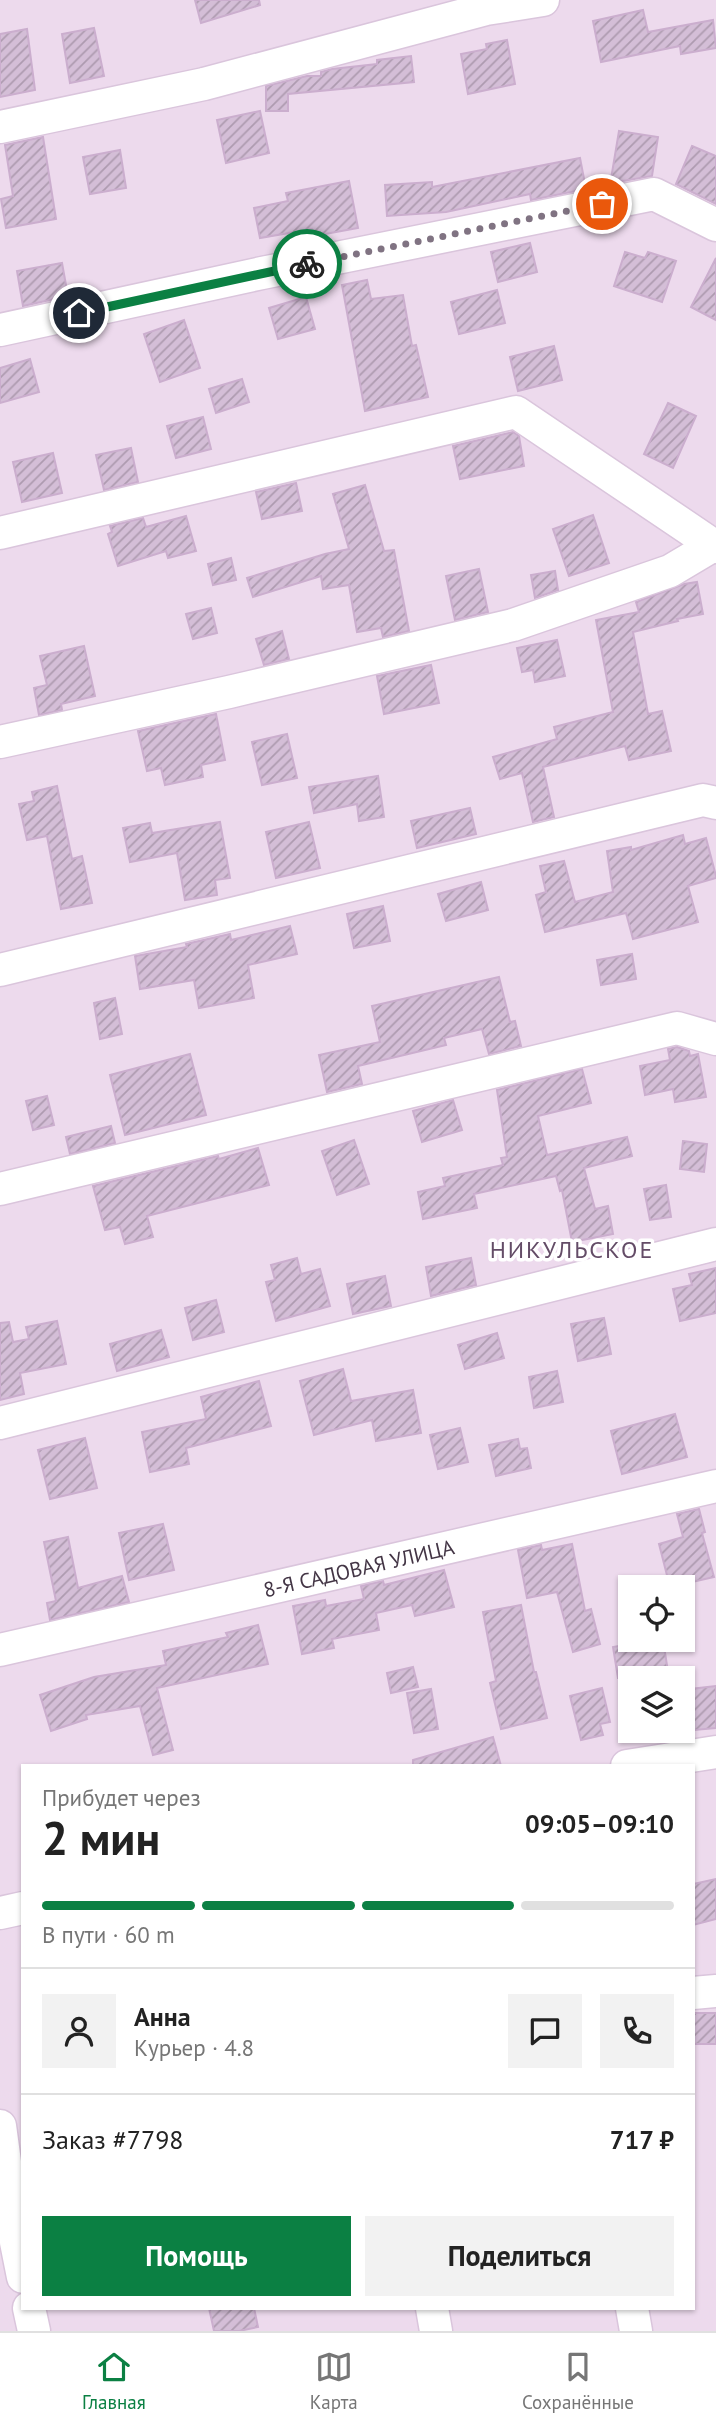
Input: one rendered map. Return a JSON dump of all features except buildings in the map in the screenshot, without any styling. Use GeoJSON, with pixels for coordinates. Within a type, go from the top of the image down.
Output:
{"type":"FeatureCollection","features":[{"type":"Feature","properties":{"kind":"street"},"geometry":{"type":"LineString","coordinates":[[0,127],[204,84],[486,9],[543,0]]}},
{"type":"Feature","properties":{"kind":"street"},"geometry":{"type":"LineString","coordinates":[[0,330],[262,273],[654,194],[716,225]]}},
{"type":"Feature","properties":{"kind":"street"},"geometry":{"type":"LineString","coordinates":[[0,533],[516,412],[714,547],[670,571],[513,625],[229,692],[0,742]]}},
{"type":"Feature","properties":{"kind":"street"},"geometry":{"type":"LineString","coordinates":[[0,970],[703,800],[716,803]]}},
{"type":"Feature","properties":{"kind":"street"},"geometry":{"type":"LineString","coordinates":[[0,1189],[677,1028],[716,1039]]}},
{"type":"Feature","properties":{"kind":"street"},"geometry":{"type":"LineString","coordinates":[[0,1423],[716,1244]]}},
{"type":"Feature","properties":{"kind":"street","name":"8-Я САДОВАЯ УЛИЦА"},"geometry":{"type":"LineString","coordinates":[[0,1650],[716,1486]]}},
{"type":"Feature","properties":{"kind":"street"},"geometry":{"type":"LineString","coordinates":[[640,1764],[716,1752]]}},
{"type":"Feature","properties":{"kind":"street"},"geometry":{"type":"LineString","coordinates":[[0,1913],[21,1908]]}},
{"type":"Feature","properties":{"kind":"street"},"geometry":{"type":"LineString","coordinates":[[695,1993],[716,1991]]}},
{"type":"Feature","properties":{"kind":"street"},"geometry":{"type":"LineString","coordinates":[[0,2126],[13,2236],[21,2269]]}},
{"type":"Feature","properties":{"kind":"street"},"geometry":{"type":"LineString","coordinates":[[29,2310],[34,2331]]}},
{"type":"Feature","properties":{"kind":"street"},"geometry":{"type":"LineString","coordinates":[[432,2310],[436,2331]]}},
{"type":"Feature","properties":{"kind":"street"},"geometry":{"type":"LineString","coordinates":[[632,2310],[636,2331]]}},
{"type":"Feature","properties":{"kind":"shaded area"},"geometry":{"type":"Polygon","coordinates":[[[0,0],[716,0],[716,2331],[0,2331],[0,0]]]}},
{"type":"Feature","properties":{"kind":"way so far"},"geometry":{"type":"LineString","coordinates":[[307,264],[602,204]]}},
{"type":"Feature","properties":{"kind":"district","name":"НИКУЛЬСКОЕ"},"geometry":{"type":"Point","coordinates":[572,1249]}},
{"type":"Feature","properties":{"kind":"route"},"geometry":{"type":"LineString","coordinates":[[79,313],[307,264]]}}]}
